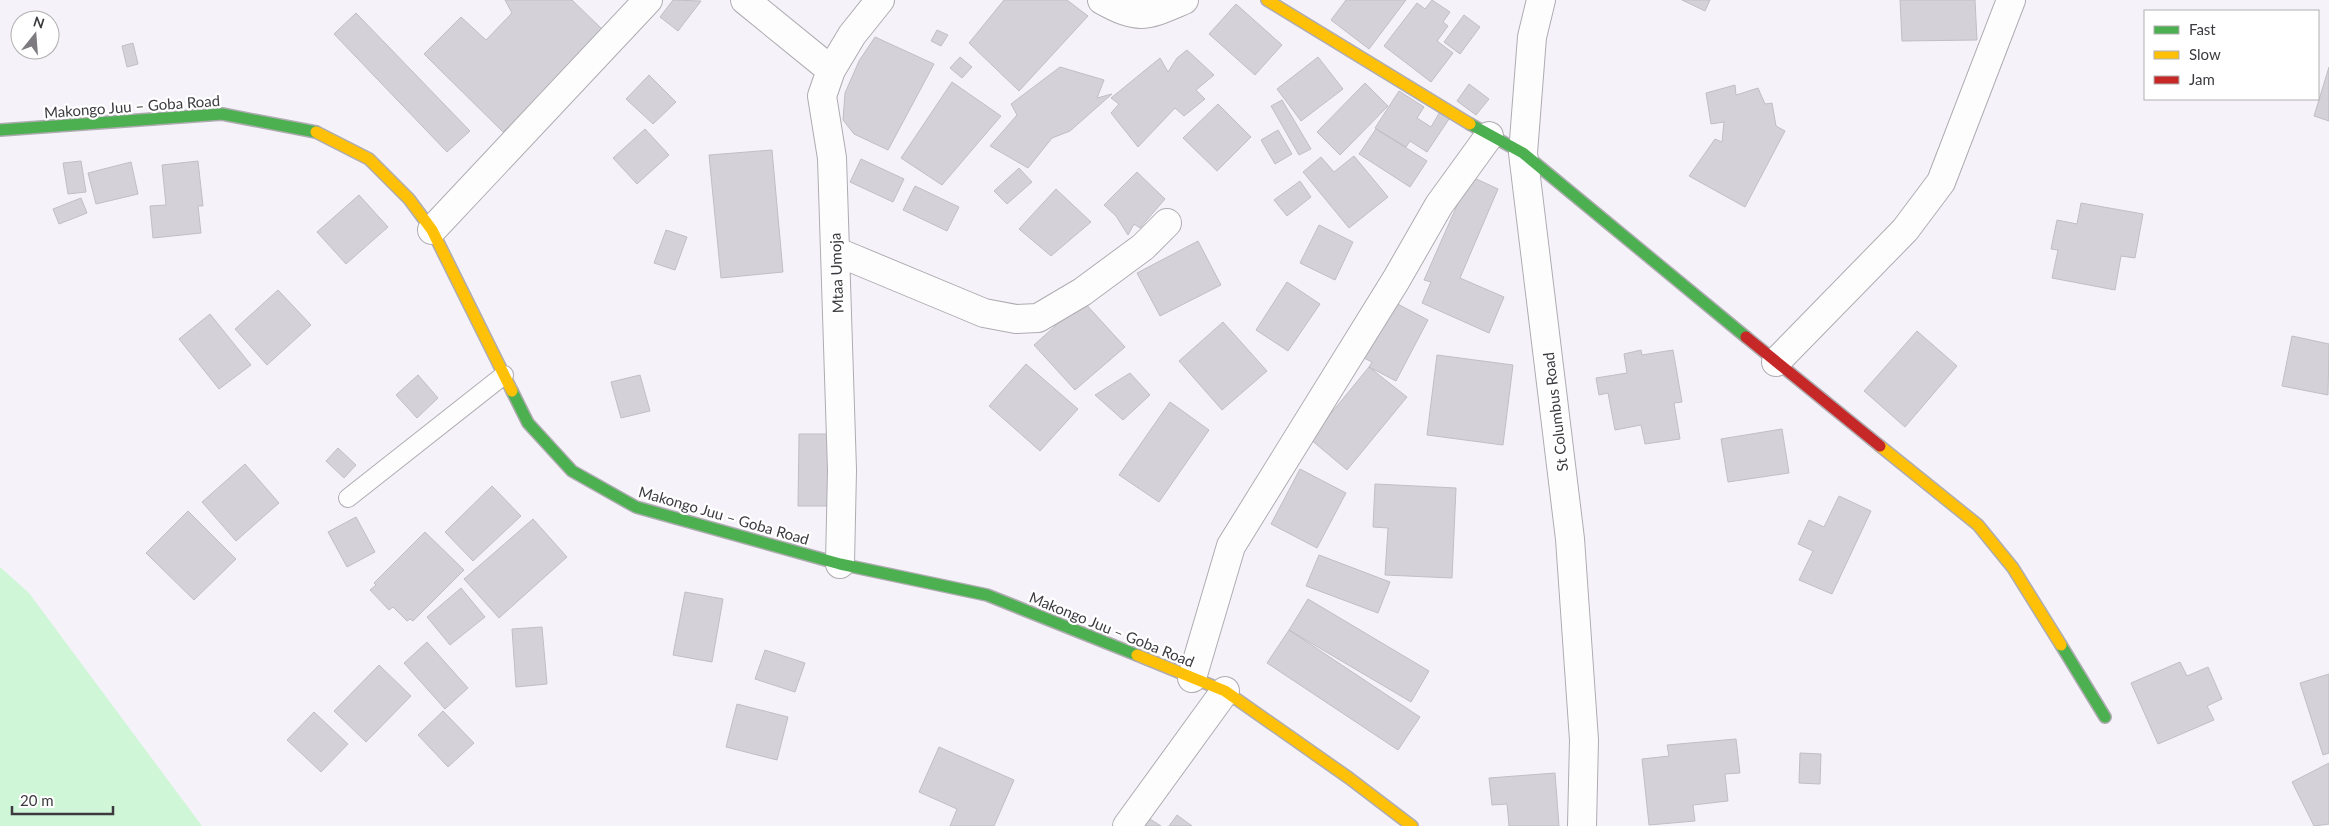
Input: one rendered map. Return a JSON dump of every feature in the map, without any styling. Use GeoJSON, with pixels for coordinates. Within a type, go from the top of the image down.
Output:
{"type":"FeatureCollection","features":[{"type":"Feature","properties":{"kind":"street"},"geometry":{"type":"LineString","coordinates":[[432,230],[648,0]]}},
{"type":"Feature","properties":{"kind":"street"},"geometry":{"type":"LineString","coordinates":[[745,0],[831,70]]}},
{"type":"Feature","properties":{"kind":"street","name":"Mtaa Umoja"},"geometry":{"type":"LineString","coordinates":[[840,564],[842,470],[832,158],[822,96],[831,70],[852,35],[880,0]]}},
{"type":"Feature","properties":{"kind":"street"},"geometry":{"type":"LineString","coordinates":[[1102,0],[1122,11],[1149,15],[1184,0]]}},
{"type":"Feature","properties":{"kind":"street"},"geometry":{"type":"LineString","coordinates":[[1267,0],[1490,136],[1523,152],[1776,362],[1978,526],[2013,568],[2104,717]]}},
{"type":"Feature","properties":{"kind":"street","name":"St Columbus Road"},"geometry":{"type":"LineString","coordinates":[[1541,0],[1532,37],[1523,152],[1570,539],[1584,740],[1582,826]]}},
{"type":"Feature","properties":{"kind":"street"},"geometry":{"type":"LineString","coordinates":[[1776,362],[1905,230],[1941,182],[2011,0]]}},
{"type":"Feature","properties":{"kind":"street","name":"Makongo Juu – Goba Road"},"geometry":{"type":"LineString","coordinates":[[0,130],[222,114],[320,133],[369,160],[409,199],[432,230],[528,423],[572,471],[636,507],[840,564],[987,594],[1225,691],[1349,778],[1412,826]]}},
{"type":"Feature","properties":{"kind":"street"},"geometry":{"type":"LineString","coordinates":[[1192,678],[1231,546],[1391,288],[1439,206],[1490,136]]}},
{"type":"Feature","properties":{"kind":"street"},"geometry":{"type":"LineString","coordinates":[[835,251],[984,313],[1016,320],[1038,318],[1082,292],[1142,247],[1167,222]]}},
{"type":"Feature","properties":{"kind":"street"},"geometry":{"type":"LineString","coordinates":[[1127,826],[1225,691]]}},
{"type":"Feature","properties":{"kind":"lane"},"geometry":{"type":"LineString","coordinates":[[348,498],[504,375]]}},
{"type":"Feature","properties":{"kind":"green space"},"geometry":{"type":"Polygon","coordinates":[[[0,567],[29,593],[202,826],[0,826],[0,567]]]}},
{"type":"Feature","properties":{"kind":"building"},"geometry":{"type":"Polygon","coordinates":[[[505,0],[572,0],[603,30],[503,132],[424,54],[461,17],[486,40],[512,13],[505,0]]]}},
{"type":"Feature","properties":{"kind":"building"},"geometry":{"type":"Polygon","coordinates":[[[673,0],[701,1],[678,31],[660,17],[673,0]]]}},
{"type":"Feature","properties":{"kind":"building"},"geometry":{"type":"Polygon","coordinates":[[[1004,0],[1067,0],[1088,16],[1019,91],[969,43],[1004,0]]]}},
{"type":"Feature","properties":{"kind":"building"},"geometry":{"type":"Polygon","coordinates":[[[1346,0],[1406,0],[1369,49],[1331,20],[1346,0]]]}},
{"type":"Feature","properties":{"kind":"building"},"geometry":{"type":"Polygon","coordinates":[[[1432,0],[1450,12],[1443,22],[1448,26],[1437,41],[1453,53],[1431,82],[1384,46],[1417,3],[1425,9],[1432,0]]]}},
{"type":"Feature","properties":{"kind":"building"},"geometry":{"type":"Polygon","coordinates":[[[1682,0],[1710,0],[1705,11],[1682,0]]]}},
{"type":"Feature","properties":{"kind":"building"},"geometry":{"type":"Polygon","coordinates":[[[1900,0],[1975,0],[1977,40],[1902,41],[1900,0]]]}},
{"type":"Feature","properties":{"kind":"building"},"geometry":{"type":"Polygon","coordinates":[[[1236,4],[1282,45],[1255,75],[1209,34],[1236,4]]]}},
{"type":"Feature","properties":{"kind":"building"},"geometry":{"type":"Polygon","coordinates":[[[356,13],[470,131],[447,152],[334,34],[356,13]]]}},
{"type":"Feature","properties":{"kind":"building"},"geometry":{"type":"Polygon","coordinates":[[[1464,15],[1480,27],[1460,54],[1444,42],[1464,15]]]}},
{"type":"Feature","properties":{"kind":"building"},"geometry":{"type":"Polygon","coordinates":[[[937,30],[948,35],[941,46],[931,41],[937,30]]]}},
{"type":"Feature","properties":{"kind":"building"},"geometry":{"type":"Polygon","coordinates":[[[875,37],[934,64],[888,150],[854,134],[843,120],[845,93],[859,61],[875,37]]]}},
{"type":"Feature","properties":{"kind":"building"},"geometry":{"type":"Polygon","coordinates":[[[133,43],[138,64],[127,67],[122,46],[133,43]]]}},
{"type":"Feature","properties":{"kind":"building"},"geometry":{"type":"Polygon","coordinates":[[[1187,50],[1214,75],[1196,90],[1205,99],[1184,116],[1175,108],[1138,147],[1111,113],[1119,104],[1111,98],[1160,58],[1168,72],[1177,58],[1187,50]]]}},
{"type":"Feature","properties":{"kind":"building"},"geometry":{"type":"Polygon","coordinates":[[[960,57],[972,67],[962,78],[950,68],[960,57]]]}},
{"type":"Feature","properties":{"kind":"building"},"geometry":{"type":"Polygon","coordinates":[[[1318,57],[1343,89],[1301,121],[1277,89],[1318,57]]]}},
{"type":"Feature","properties":{"kind":"building"},"geometry":{"type":"Polygon","coordinates":[[[1060,67],[1104,80],[1097,98],[1112,94],[1070,131],[1052,138],[1028,168],[990,146],[1017,115],[1011,104],[1060,67]]]}},
{"type":"Feature","properties":{"kind":"building"},"geometry":{"type":"Polygon","coordinates":[[[2329,67],[2329,121],[2314,116],[2329,67]]]}},
{"type":"Feature","properties":{"kind":"building"},"geometry":{"type":"Polygon","coordinates":[[[649,75],[676,102],[653,124],[626,99],[649,75]]]}},
{"type":"Feature","properties":{"kind":"building"},"geometry":{"type":"Polygon","coordinates":[[[952,82],[1001,116],[942,185],[901,158],[952,82]]]}},
{"type":"Feature","properties":{"kind":"building"},"geometry":{"type":"Polygon","coordinates":[[[1365,83],[1388,106],[1340,155],[1317,132],[1365,83]]]}},
{"type":"Feature","properties":{"kind":"building"},"geometry":{"type":"Polygon","coordinates":[[[1469,84],[1489,99],[1476,115],[1457,101],[1469,84]]]}},
{"type":"Feature","properties":{"kind":"building"},"geometry":{"type":"Polygon","coordinates":[[[1735,85],[1736,95],[1758,88],[1765,104],[1772,103],[1776,126],[1785,131],[1745,207],[1689,176],[1715,139],[1722,142],[1724,122],[1711,124],[1706,93],[1735,85]]]}},
{"type":"Feature","properties":{"kind":"building"},"geometry":{"type":"Polygon","coordinates":[[[1399,91],[1424,107],[1417,118],[1431,127],[1441,110],[1451,116],[1427,152],[1410,141],[1406,147],[1375,128],[1399,91]]]}},
{"type":"Feature","properties":{"kind":"building"},"geometry":{"type":"Polygon","coordinates":[[[1282,100],[1311,149],[1299,155],[1271,106],[1282,100]]]}},
{"type":"Feature","properties":{"kind":"building"},"geometry":{"type":"Polygon","coordinates":[[[1218,104],[1251,137],[1217,171],[1183,138],[1218,104]]]}},
{"type":"Feature","properties":{"kind":"building"},"geometry":{"type":"Polygon","coordinates":[[[645,129],[669,155],[637,184],[613,158],[645,129]]]}},
{"type":"Feature","properties":{"kind":"building"},"geometry":{"type":"Polygon","coordinates":[[[1376,129],[1427,161],[1410,187],[1359,154],[1376,129]]]}},
{"type":"Feature","properties":{"kind":"building"},"geometry":{"type":"Polygon","coordinates":[[[1278,130],[1292,154],[1275,164],[1261,140],[1278,130]]]}},
{"type":"Feature","properties":{"kind":"building"},"geometry":{"type":"Polygon","coordinates":[[[772,150],[783,272],[721,278],[709,155],[772,150]]]}},
{"type":"Feature","properties":{"kind":"building"},"geometry":{"type":"Polygon","coordinates":[[[1354,156],[1388,197],[1349,228],[1303,172],[1321,157],[1334,172],[1354,156]]]}},
{"type":"Feature","properties":{"kind":"building"},"geometry":{"type":"Polygon","coordinates":[[[861,159],[904,179],[893,202],[850,182],[861,159]]]}},
{"type":"Feature","properties":{"kind":"building"},"geometry":{"type":"Polygon","coordinates":[[[81,161],[86,192],[68,194],[63,163],[81,161]]]}},
{"type":"Feature","properties":{"kind":"building"},"geometry":{"type":"Polygon","coordinates":[[[198,161],[203,206],[198,206],[201,233],[153,238],[150,206],[166,205],[162,165],[198,161]]]}},
{"type":"Feature","properties":{"kind":"building"},"geometry":{"type":"Polygon","coordinates":[[[131,162],[138,194],[96,204],[88,173],[131,162]]]}},
{"type":"Feature","properties":{"kind":"building"},"geometry":{"type":"Polygon","coordinates":[[[1019,168],[1032,182],[1007,204],[994,191],[1019,168]]]}},
{"type":"Feature","properties":{"kind":"building"},"geometry":{"type":"Polygon","coordinates":[[[1137,172],[1165,199],[1140,228],[1134,224],[1128,235],[1116,216],[1104,205],[1137,172]]]}},
{"type":"Feature","properties":{"kind":"building"},"geometry":{"type":"Polygon","coordinates":[[[1470,176],[1498,189],[1460,278],[1504,297],[1489,333],[1422,303],[1431,282],[1424,280],[1470,176]]]}},
{"type":"Feature","properties":{"kind":"building"},"geometry":{"type":"Polygon","coordinates":[[[1300,181],[1311,197],[1287,216],[1274,200],[1300,181]]]}},
{"type":"Feature","properties":{"kind":"building"},"geometry":{"type":"Polygon","coordinates":[[[915,186],[959,207],[947,231],[903,210],[915,186]]]}},
{"type":"Feature","properties":{"kind":"building"},"geometry":{"type":"Polygon","coordinates":[[[1056,189],[1091,222],[1051,256],[1019,229],[1056,189]]]}},
{"type":"Feature","properties":{"kind":"building"},"geometry":{"type":"Polygon","coordinates":[[[359,195],[388,227],[346,264],[317,232],[359,195]]]}},
{"type":"Feature","properties":{"kind":"building"},"geometry":{"type":"Polygon","coordinates":[[[81,198],[87,213],[59,224],[53,209],[81,198]]]}},
{"type":"Feature","properties":{"kind":"building"},"geometry":{"type":"Polygon","coordinates":[[[2081,203],[2143,214],[2135,258],[2121,256],[2115,290],[2052,278],[2058,250],[2051,249],[2057,220],[2077,224],[2081,203]]]}},
{"type":"Feature","properties":{"kind":"building"},"geometry":{"type":"Polygon","coordinates":[[[1319,225],[1353,242],[1335,280],[1300,263],[1319,225]]]}},
{"type":"Feature","properties":{"kind":"building"},"geometry":{"type":"Polygon","coordinates":[[[666,230],[687,237],[675,270],[654,263],[666,230]]]}},
{"type":"Feature","properties":{"kind":"building"},"geometry":{"type":"Polygon","coordinates":[[[1198,241],[1221,285],[1160,316],[1137,273],[1198,241]]]}},
{"type":"Feature","properties":{"kind":"building"},"geometry":{"type":"Polygon","coordinates":[[[1287,282],[1320,304],[1288,351],[1256,330],[1287,282]]]}},
{"type":"Feature","properties":{"kind":"building"},"geometry":{"type":"Polygon","coordinates":[[[278,290],[311,325],[267,365],[235,329],[278,290]]]}},
{"type":"Feature","properties":{"kind":"building"},"geometry":{"type":"Polygon","coordinates":[[[1083,301],[1125,347],[1075,390],[1034,345],[1083,301]]]}},
{"type":"Feature","properties":{"kind":"building"},"geometry":{"type":"Polygon","coordinates":[[[1392,301],[1428,320],[1396,381],[1369,367],[1372,362],[1362,357],[1392,301]]]}},
{"type":"Feature","properties":{"kind":"building"},"geometry":{"type":"Polygon","coordinates":[[[210,314],[251,365],[219,389],[179,339],[210,314]]]}},
{"type":"Feature","properties":{"kind":"building"},"geometry":{"type":"Polygon","coordinates":[[[1223,322],[1267,371],[1222,410],[1179,361],[1223,322]]]}},
{"type":"Feature","properties":{"kind":"building"},"geometry":{"type":"Polygon","coordinates":[[[1917,331],[1957,366],[1905,427],[1864,391],[1917,331]]]}},
{"type":"Feature","properties":{"kind":"building"},"geometry":{"type":"Polygon","coordinates":[[[2292,336],[2329,344],[2328,395],[2282,386],[2292,336]]]}},
{"type":"Feature","properties":{"kind":"building"},"geometry":{"type":"Polygon","coordinates":[[[1641,350],[1642,355],[1673,350],[1682,402],[1674,403],[1680,439],[1645,444],[1641,425],[1615,430],[1608,393],[1599,395],[1596,378],[1627,373],[1624,354],[1641,350]]]}},
{"type":"Feature","properties":{"kind":"building"},"geometry":{"type":"Polygon","coordinates":[[[1437,355],[1513,365],[1503,445],[1427,435],[1437,355]]]}},
{"type":"Feature","properties":{"kind":"building"},"geometry":{"type":"Polygon","coordinates":[[[1026,364],[1078,409],[1040,451],[989,406],[1026,364]]]}},
{"type":"Feature","properties":{"kind":"building"},"geometry":{"type":"Polygon","coordinates":[[[1369,367],[1407,397],[1347,470],[1310,439],[1369,367]]]}},
{"type":"Feature","properties":{"kind":"building"},"geometry":{"type":"Polygon","coordinates":[[[1130,373],[1150,395],[1123,420],[1095,395],[1130,373]]]}},
{"type":"Feature","properties":{"kind":"building"},"geometry":{"type":"Polygon","coordinates":[[[418,375],[438,398],[417,418],[396,395],[418,375]]]}},
{"type":"Feature","properties":{"kind":"building"},"geometry":{"type":"Polygon","coordinates":[[[640,375],[650,411],[621,418],[611,382],[640,375]]]}},
{"type":"Feature","properties":{"kind":"building"},"geometry":{"type":"Polygon","coordinates":[[[1170,402],[1209,430],[1159,502],[1119,475],[1170,402]]]}},
{"type":"Feature","properties":{"kind":"building"},"geometry":{"type":"Polygon","coordinates":[[[1782,429],[1789,473],[1728,482],[1721,439],[1782,429]]]}},
{"type":"Feature","properties":{"kind":"building"},"geometry":{"type":"Polygon","coordinates":[[[799,434],[830,434],[829,506],[798,506],[799,434]]]}},
{"type":"Feature","properties":{"kind":"building"},"geometry":{"type":"Polygon","coordinates":[[[338,448],[356,465],[344,478],[326,461],[338,448]]]}},
{"type":"Feature","properties":{"kind":"building"},"geometry":{"type":"Polygon","coordinates":[[[245,464],[279,503],[236,541],[202,502],[245,464]]]}},
{"type":"Feature","properties":{"kind":"building"},"geometry":{"type":"Polygon","coordinates":[[[1300,469],[1346,493],[1317,548],[1271,524],[1300,469]]]}},
{"type":"Feature","properties":{"kind":"building"},"geometry":{"type":"Polygon","coordinates":[[[1375,484],[1456,488],[1452,578],[1385,575],[1388,528],[1373,527],[1375,484]]]}},
{"type":"Feature","properties":{"kind":"building"},"geometry":{"type":"Polygon","coordinates":[[[492,486],[521,516],[473,561],[445,532],[492,486]]]}},
{"type":"Feature","properties":{"kind":"building"},"geometry":{"type":"Polygon","coordinates":[[[1839,496],[1871,511],[1832,594],[1799,580],[1813,551],[1798,544],[1809,520],[1824,527],[1839,496]]]}},
{"type":"Feature","properties":{"kind":"building"},"geometry":{"type":"Polygon","coordinates":[[[188,511],[236,559],[194,600],[146,553],[188,511]]]}},
{"type":"Feature","properties":{"kind":"building"},"geometry":{"type":"Polygon","coordinates":[[[356,517],[375,552],[347,567],[328,532],[356,517]]]}},
{"type":"Feature","properties":{"kind":"building"},"geometry":{"type":"Polygon","coordinates":[[[533,519],[567,557],[499,618],[464,579],[533,519]]]}},
{"type":"Feature","properties":{"kind":"building"},"geometry":{"type":"Polygon","coordinates":[[[425,532],[464,570],[413,621],[410,619],[407,621],[393,607],[389,610],[370,590],[376,585],[374,583],[425,532]]]}},
{"type":"Feature","properties":{"kind":"building"},"geometry":{"type":"Polygon","coordinates":[[[1319,555],[1390,582],[1378,613],[1306,586],[1319,555]]]}},
{"type":"Feature","properties":{"kind":"building"},"geometry":{"type":"Polygon","coordinates":[[[461,588],[485,617],[450,645],[427,617],[461,588]]]}},
{"type":"Feature","properties":{"kind":"building"},"geometry":{"type":"Polygon","coordinates":[[[685,592],[723,599],[712,662],[673,655],[685,592]]]}},
{"type":"Feature","properties":{"kind":"building"},"geometry":{"type":"Polygon","coordinates":[[[1308,599],[1429,671],[1411,702],[1289,630],[1308,599]]]}},
{"type":"Feature","properties":{"kind":"building"},"geometry":{"type":"Polygon","coordinates":[[[542,627],[547,684],[516,687],[512,629],[542,627]]]}},
{"type":"Feature","properties":{"kind":"building"},"geometry":{"type":"Polygon","coordinates":[[[1289,630],[1420,717],[1398,750],[1267,663],[1289,630]]]}},
{"type":"Feature","properties":{"kind":"building"},"geometry":{"type":"Polygon","coordinates":[[[427,642],[468,688],[445,709],[404,663],[427,642]]]}},
{"type":"Feature","properties":{"kind":"building"},"geometry":{"type":"Polygon","coordinates":[[[765,650],[805,663],[795,692],[755,679],[765,650]]]}},
{"type":"Feature","properties":{"kind":"building"},"geometry":{"type":"Polygon","coordinates":[[[2180,662],[2187,676],[2208,667],[2222,699],[2207,706],[2214,720],[2158,744],[2131,683],[2180,662]]]}},
{"type":"Feature","properties":{"kind":"building"},"geometry":{"type":"Polygon","coordinates":[[[379,665],[411,696],[366,742],[334,711],[379,665]]]}},
{"type":"Feature","properties":{"kind":"building"},"geometry":{"type":"Polygon","coordinates":[[[2329,674],[2329,753],[2323,755],[2300,683],[2329,674]]]}},
{"type":"Feature","properties":{"kind":"building"},"geometry":{"type":"Polygon","coordinates":[[[737,704],[788,717],[777,760],[726,747],[737,704]]]}},
{"type":"Feature","properties":{"kind":"building"},"geometry":{"type":"Polygon","coordinates":[[[443,711],[474,743],[448,767],[418,735],[443,711]]]}},
{"type":"Feature","properties":{"kind":"building"},"geometry":{"type":"Polygon","coordinates":[[[314,712],[348,744],[321,772],[287,740],[314,712]]]}},
{"type":"Feature","properties":{"kind":"building"},"geometry":{"type":"Polygon","coordinates":[[[1736,739],[1740,773],[1725,774],[1728,801],[1693,805],[1695,821],[1649,825],[1642,759],[1669,756],[1667,745],[1736,739]]]}},
{"type":"Feature","properties":{"kind":"building"},"geometry":{"type":"Polygon","coordinates":[[[939,747],[1014,780],[994,826],[950,826],[957,809],[919,792],[939,747]]]}},
{"type":"Feature","properties":{"kind":"building"},"geometry":{"type":"Polygon","coordinates":[[[1800,753],[1821,754],[1820,784],[1799,783],[1800,753]]]}},
{"type":"Feature","properties":{"kind":"building"},"geometry":{"type":"Polygon","coordinates":[[[2329,763],[2329,824],[2314,826],[2292,782],[2329,763]]]}},
{"type":"Feature","properties":{"kind":"building"},"geometry":{"type":"Polygon","coordinates":[[[1555,773],[1559,826],[1509,826],[1507,804],[1492,805],[1489,778],[1555,773]]]}},
{"type":"Feature","properties":{"kind":"building"},"geometry":{"type":"Polygon","coordinates":[[[1177,815],[1192,826],[1169,826],[1177,815]]]}},
{"type":"Feature","properties":{"kind":"building"},"geometry":{"type":"Polygon","coordinates":[[[1150,819],[1161,826],[1145,826],[1150,819]]]}},
{"type":"Feature","properties":{"kind":"traffic: fast"},"geometry":{"type":"LineString","coordinates":[[0,130],[222,114],[316,132]]}},
{"type":"Feature","properties":{"kind":"traffic: fast"},"geometry":{"type":"LineString","coordinates":[[1470,124],[1523,153],[1746,337]]}},
{"type":"Feature","properties":{"kind":"traffic: fast"},"geometry":{"type":"LineString","coordinates":[[512,391],[528,423],[572,471],[636,507],[840,564],[987,595],[1137,655]]}},
{"type":"Feature","properties":{"kind":"traffic: fast"},"geometry":{"type":"LineString","coordinates":[[2061,645],[2105,717]]}},
{"type":"Feature","properties":{"kind":"traffic: slow"},"geometry":{"type":"LineString","coordinates":[[1267,0],[1470,124]]}},
{"type":"Feature","properties":{"kind":"traffic: slow"},"geometry":{"type":"LineString","coordinates":[[316,132],[369,159],[409,199],[432,230],[512,391]]}},
{"type":"Feature","properties":{"kind":"traffic: slow"},"geometry":{"type":"LineString","coordinates":[[1880,446],[1978,525],[2013,568],[2061,645]]}},
{"type":"Feature","properties":{"kind":"traffic: slow"},"geometry":{"type":"LineString","coordinates":[[1137,655],[1225,691],[1349,778],[1412,826]]}},
{"type":"Feature","properties":{"kind":"traffic: jam"},"geometry":{"type":"LineString","coordinates":[[1746,337],[1880,446]]}}]}
